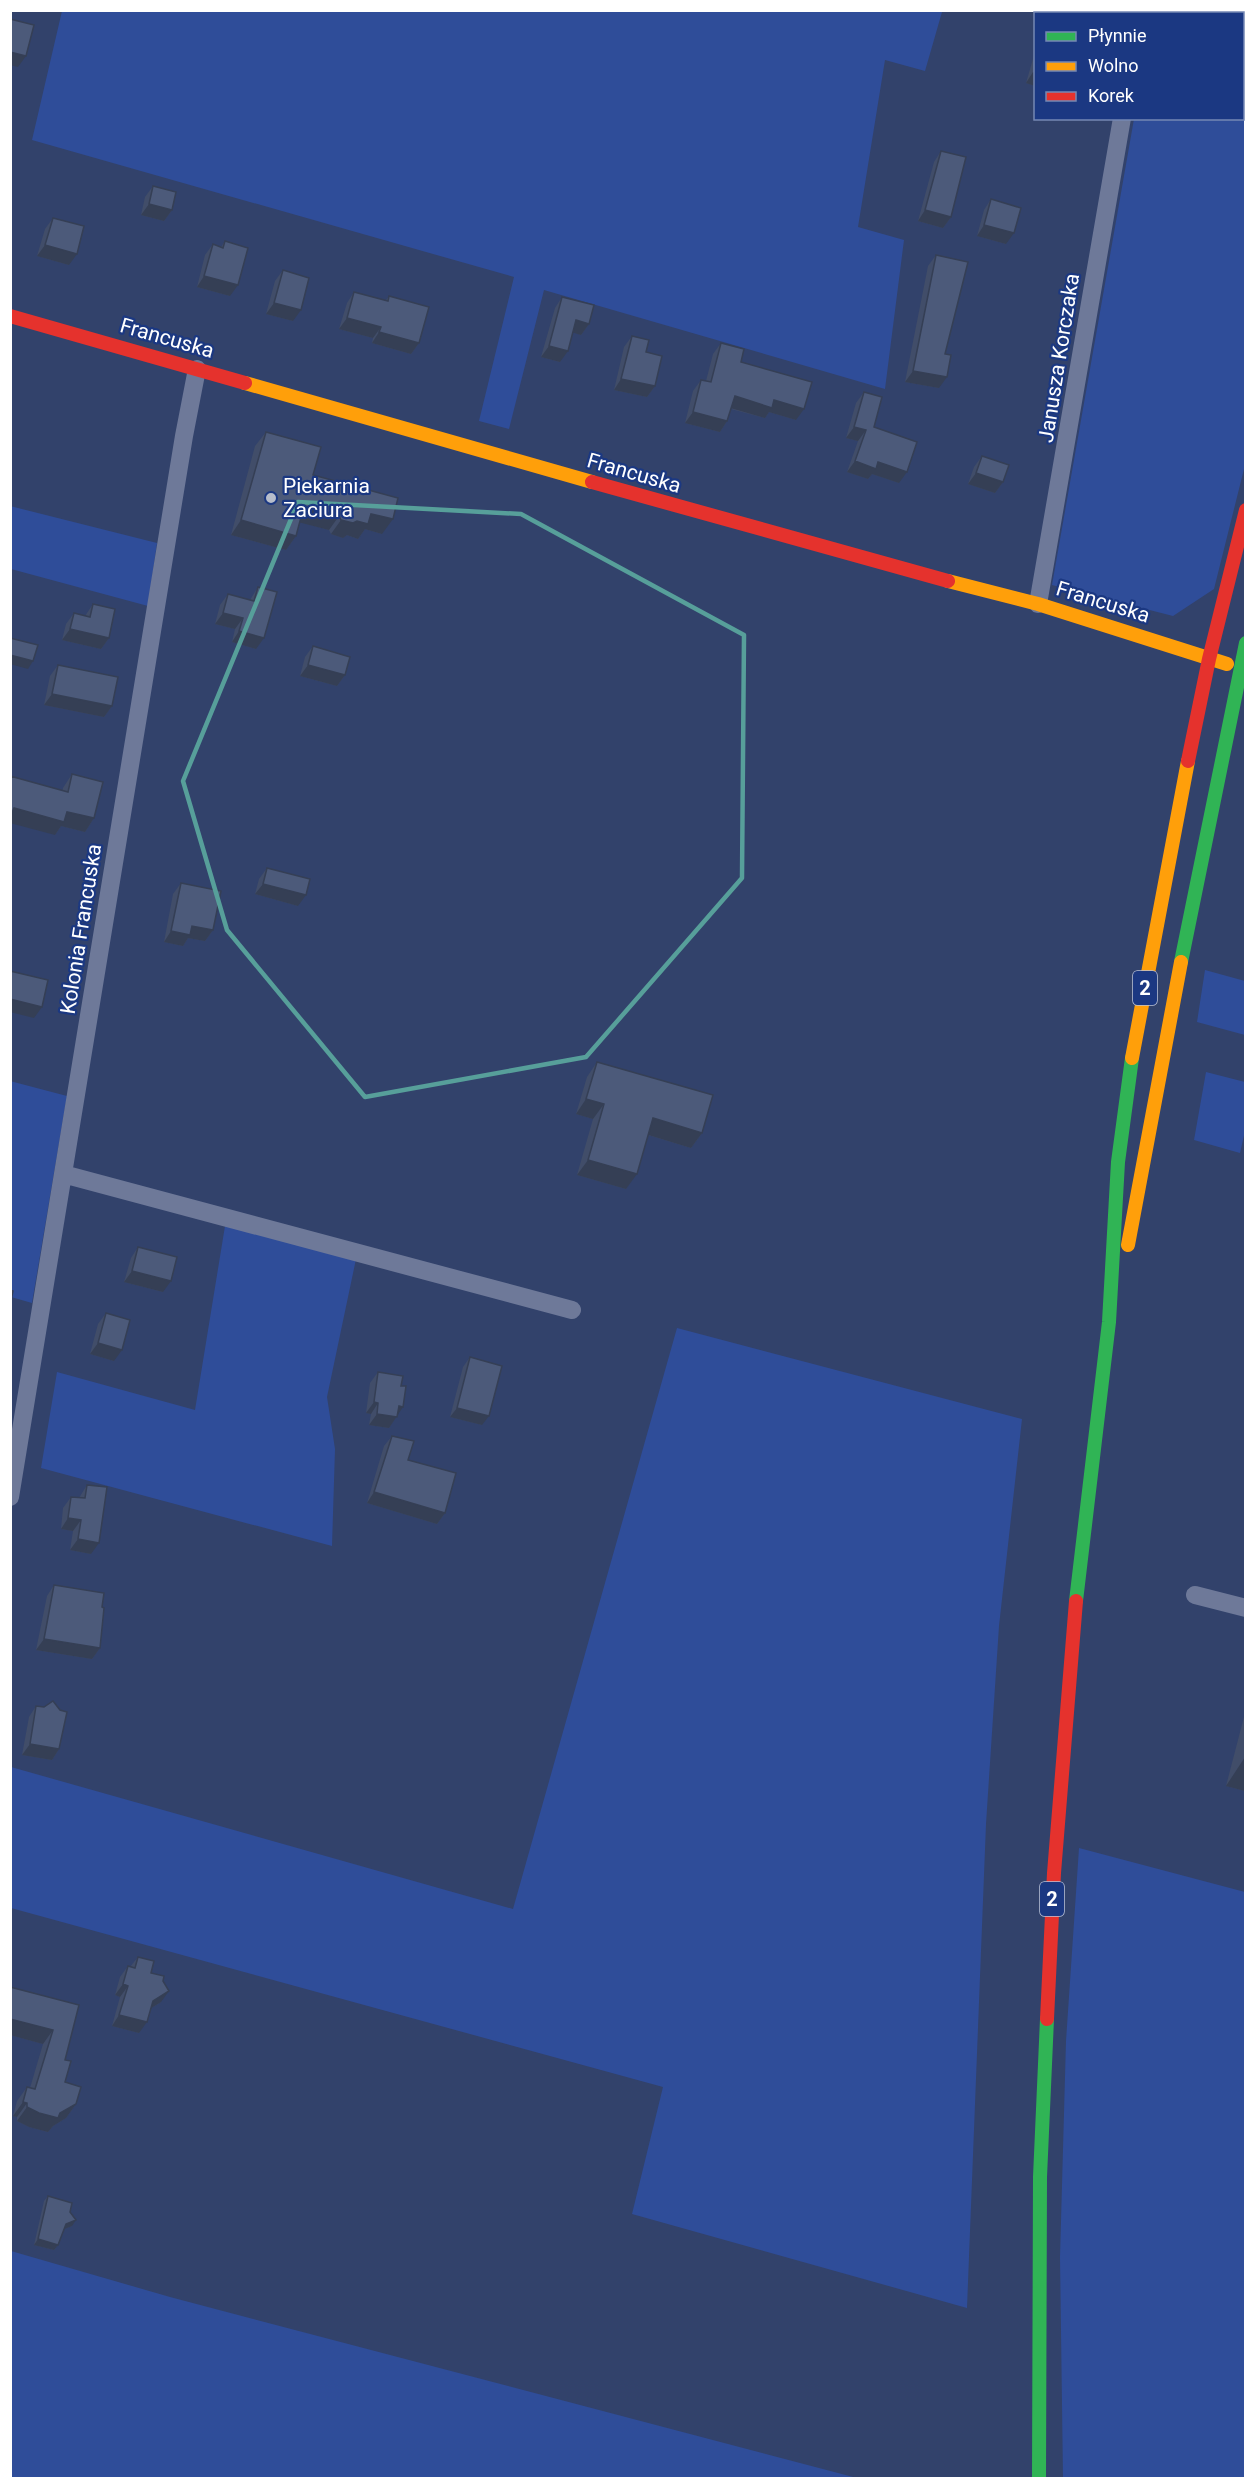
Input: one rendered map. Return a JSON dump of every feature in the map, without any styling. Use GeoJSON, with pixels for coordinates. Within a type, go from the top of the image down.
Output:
{"type":"FeatureCollection","features":[{"type":"Feature","properties":{"kind":"main road","name":"Francuska"},"geometry":{"type":"LineString","coordinates":[[10,316],[850,555],[1038,604],[1243,668]]}},
{"type":"Feature","properties":{"kind":"main road","name":"2"},"geometry":{"type":"LineString","coordinates":[[1039,2478],[1040,2177],[1054,1873],[1074,1619],[1109,1322],[1118,1162],[1127,1087],[1209,659],[1245,510]]}},
{"type":"Feature","properties":{"kind":"main road","name":"2"},"geometry":{"type":"LineString","coordinates":[[1109,1322],[1139,1197],[1194,890],[1243,668],[1245,643]]}},
{"type":"Feature","properties":{"kind":"street","name":"Janusza Korczaka"},"geometry":{"type":"LineString","coordinates":[[1038,604],[1122,120]]}},
{"type":"Feature","properties":{"kind":"street","name":"Kolonia Francuska"},"geometry":{"type":"LineString","coordinates":[[10,1497],[184,436],[198,369]]}},
{"type":"Feature","properties":{"kind":"street"},"geometry":{"type":"LineString","coordinates":[[63,1174],[572,1310]]}},
{"type":"Feature","properties":{"kind":"street"},"geometry":{"type":"LineString","coordinates":[[1195,1595],[1245,1608]]}},
{"type":"Feature","properties":{"kind":"highlighted area"},"geometry":{"type":"Polygon","coordinates":[[[298,502],[521,514],[744,635],[742,878],[586,1057],[365,1097],[227,930],[183,781],[298,502]]]}},
{"type":"Feature","properties":{"kind":"shaded area"},"geometry":{"type":"Polygon","coordinates":[[[62,11],[942,12],[925,71],[885,60],[858,227],[904,240],[885,389],[544,290],[509,429],[479,421],[514,277],[32,140],[62,11]]]}},
{"type":"Feature","properties":{"kind":"shaded area"},"geometry":{"type":"Polygon","coordinates":[[[1244,119],[1245,465],[1214,589],[1173,616],[1052,585],[1134,120],[1244,119]]]}},
{"type":"Feature","properties":{"kind":"shaded area"},"geometry":{"type":"Polygon","coordinates":[[[10,506],[157,543],[148,606],[11,569],[10,506]]]}},
{"type":"Feature","properties":{"kind":"shaded area"},"geometry":{"type":"Polygon","coordinates":[[[1205,970],[1245,981],[1245,1035],[1197,1022],[1205,970]]]}},
{"type":"Feature","properties":{"kind":"shaded area"},"geometry":{"type":"Polygon","coordinates":[[[1206,1072],[1245,1082],[1245,1131],[1240,1153],[1194,1140],[1206,1072]]]}},
{"type":"Feature","properties":{"kind":"shaded area"},"geometry":{"type":"Polygon","coordinates":[[[10,1081],[67,1096],[32,1303],[11,1297],[10,1081]]]}},
{"type":"Feature","properties":{"kind":"shaded area"},"geometry":{"type":"Polygon","coordinates":[[[225,1226],[356,1259],[327,1397],[335,1449],[332,1546],[41,1468],[57,1372],[195,1410],[225,1226]]]}},
{"type":"Feature","properties":{"kind":"shaded area"},"geometry":{"type":"Polygon","coordinates":[[[677,1328],[1022,1419],[999,1626],[986,1824],[967,2308],[632,2214],[663,2087],[11,1908],[11,1767],[513,1909],[677,1328]]]}},
{"type":"Feature","properties":{"kind":"shaded area"},"geometry":{"type":"Polygon","coordinates":[[[1079,1848],[1245,1892],[1245,2478],[1063,2478],[1060,2257],[1066,2041],[1079,1848]]]}},
{"type":"Feature","properties":{"kind":"shaded area"},"geometry":{"type":"Polygon","coordinates":[[[11,2251],[170,2297],[857,2478],[11,2478],[11,2251]]]}},
{"type":"Feature","properties":{"kind":"building"},"geometry":{"type":"Polygon","coordinates":[[[10,19],[34,25],[26,56],[10,52],[10,19]]]}},
{"type":"Feature","properties":{"kind":"building"},"geometry":{"type":"Polygon","coordinates":[[[941,151],[966,157],[951,217],[925,210],[941,151]]]}},
{"type":"Feature","properties":{"kind":"building"},"geometry":{"type":"Polygon","coordinates":[[[153,186],[176,192],[172,210],[149,204],[153,186]]]}},
{"type":"Feature","properties":{"kind":"building"},"geometry":{"type":"Polygon","coordinates":[[[991,199],[1021,208],[1014,233],[984,225],[991,199]]]}},
{"type":"Feature","properties":{"kind":"building"},"geometry":{"type":"Polygon","coordinates":[[[53,218],[84,226],[77,254],[45,245],[53,218]]]}},
{"type":"Feature","properties":{"kind":"building"},"geometry":{"type":"Polygon","coordinates":[[[225,241],[248,248],[238,285],[204,276],[213,244],[223,248],[225,241]]]}},
{"type":"Feature","properties":{"kind":"building"},"geometry":{"type":"Polygon","coordinates":[[[936,255],[968,262],[945,354],[951,355],[947,377],[913,371],[936,255]]]}},
{"type":"Feature","properties":{"kind":"building"},"geometry":{"type":"Polygon","coordinates":[[[283,270],[309,278],[301,310],[274,303],[283,270]]]}},
{"type":"Feature","properties":{"kind":"building"},"geometry":{"type":"Polygon","coordinates":[[[354,292],[388,301],[389,296],[429,307],[419,343],[379,332],[381,327],[347,318],[354,292]]]}},
{"type":"Feature","properties":{"kind":"building"},"geometry":{"type":"Polygon","coordinates":[[[562,297],[594,305],[589,324],[576,320],[568,351],[549,346],[562,297]]]}},
{"type":"Feature","properties":{"kind":"building"},"geometry":{"type":"Polygon","coordinates":[[[632,336],[649,340],[646,352],[662,356],[655,386],[621,379],[632,336]]]}},
{"type":"Feature","properties":{"kind":"building"},"geometry":{"type":"Polygon","coordinates":[[[721,343],[744,349],[741,362],[812,382],[804,409],[774,400],[772,408],[735,396],[727,421],[693,412],[701,380],[711,382],[721,343]]]}},
{"type":"Feature","properties":{"kind":"building"},"geometry":{"type":"Polygon","coordinates":[[[864,392],[882,397],[874,427],[917,442],[907,472],[878,462],[876,469],[855,461],[866,430],[854,427],[864,392]]]}},
{"type":"Feature","properties":{"kind":"building"},"geometry":{"type":"Polygon","coordinates":[[[266,432],[321,447],[313,475],[398,498],[393,519],[371,514],[368,524],[357,521],[353,523],[341,520],[339,516],[304,506],[296,536],[241,520],[266,432]]]}},
{"type":"Feature","properties":{"kind":"building"},"geometry":{"type":"Polygon","coordinates":[[[982,456],[1009,465],[1003,482],[976,473],[982,456]]]}},
{"type":"Feature","properties":{"kind":"building"},"geometry":{"type":"Polygon","coordinates":[[[258,587],[277,592],[264,638],[239,631],[243,618],[223,613],[228,594],[254,601],[258,587]]]}},
{"type":"Feature","properties":{"kind":"building"},"geometry":{"type":"Polygon","coordinates":[[[93,604],[115,609],[109,638],[70,629],[74,613],[90,617],[93,604]]]}},
{"type":"Feature","properties":{"kind":"building"},"geometry":{"type":"Polygon","coordinates":[[[10,638],[38,645],[33,661],[10,655],[10,638]]]}},
{"type":"Feature","properties":{"kind":"building"},"geometry":{"type":"Polygon","coordinates":[[[313,646],[350,657],[345,675],[308,665],[313,646]]]}},
{"type":"Feature","properties":{"kind":"building"},"geometry":{"type":"Polygon","coordinates":[[[58,665],[118,677],[112,706],[52,694],[58,665]]]}},
{"type":"Feature","properties":{"kind":"building"},"geometry":{"type":"Polygon","coordinates":[[[72,774],[103,782],[94,818],[67,812],[64,822],[14,808],[10,818],[10,776],[68,792],[72,774]]]}},
{"type":"Feature","properties":{"kind":"building"},"geometry":{"type":"Polygon","coordinates":[[[267,868],[310,879],[306,895],[263,884],[267,868]]]}},
{"type":"Feature","properties":{"kind":"building"},"geometry":{"type":"Polygon","coordinates":[[[181,883],[221,891],[213,930],[192,926],[190,935],[171,931],[181,883]]]}},
{"type":"Feature","properties":{"kind":"building"},"geometry":{"type":"Polygon","coordinates":[[[10,971],[48,980],[42,1007],[10,999],[10,971]]]}},
{"type":"Feature","properties":{"kind":"building"},"geometry":{"type":"Polygon","coordinates":[[[597,1062],[713,1095],[702,1133],[653,1118],[637,1174],[588,1160],[604,1104],[586,1099],[597,1062]]]}},
{"type":"Feature","properties":{"kind":"building"},"geometry":{"type":"Polygon","coordinates":[[[138,1247],[177,1257],[171,1281],[132,1271],[138,1247]]]}},
{"type":"Feature","properties":{"kind":"building"},"geometry":{"type":"Polygon","coordinates":[[[106,1313],[130,1320],[122,1350],[98,1343],[106,1313]]]}},
{"type":"Feature","properties":{"kind":"building"},"geometry":{"type":"Polygon","coordinates":[[[470,1357],[502,1366],[489,1416],[457,1408],[470,1357]]]}},
{"type":"Feature","properties":{"kind":"building"},"geometry":{"type":"Polygon","coordinates":[[[378,1372],[403,1376],[401,1386],[406,1386],[403,1407],[399,1406],[397,1417],[377,1414],[378,1403],[374,1402],[378,1372]]]}},
{"type":"Feature","properties":{"kind":"building"},"geometry":{"type":"Polygon","coordinates":[[[392,1436],[414,1441],[408,1460],[456,1473],[445,1513],[374,1492],[392,1436]]]}},
{"type":"Feature","properties":{"kind":"building"},"geometry":{"type":"Polygon","coordinates":[[[87,1485],[107,1487],[99,1543],[78,1539],[81,1520],[68,1518],[71,1497],[85,1498],[87,1485]]]}},
{"type":"Feature","properties":{"kind":"building"},"geometry":{"type":"Polygon","coordinates":[[[54,1585],[104,1593],[100,1648],[44,1639],[54,1585]]]}},
{"type":"Feature","properties":{"kind":"building"},"geometry":{"type":"Polygon","coordinates":[[[53,1701],[60,1710],[67,1712],[59,1749],[30,1744],[36,1706],[44,1707],[53,1701]]]}},
{"type":"Feature","properties":{"kind":"building"},"geometry":{"type":"Polygon","coordinates":[[[138,1957],[154,1961],[151,1973],[164,1976],[163,1981],[169,1991],[153,2001],[147,2022],[119,2015],[128,1986],[123,1984],[128,1966],[135,1968],[138,1957]]]}},
{"type":"Feature","properties":{"kind":"building"},"geometry":{"type":"Polygon","coordinates":[[[10,1987],[79,2005],[65,2060],[71,2061],[65,2082],[81,2087],[76,2104],[60,2113],[58,2118],[39,2113],[27,2107],[27,2103],[23,2102],[27,2087],[35,2089],[53,2030],[10,2019],[10,1987]]]}},
{"type":"Feature","properties":{"kind":"building"},"geometry":{"type":"Polygon","coordinates":[[[48,2196],[72,2203],[70,2212],[76,2220],[66,2224],[58,2245],[38,2239],[48,2196]]]}},
{"type":"Feature","properties":{"kind":"traffic: fast"},"geometry":{"type":"LineString","coordinates":[[1181,962],[1246,643]]}},
{"type":"Feature","properties":{"kind":"traffic: fast"},"geometry":{"type":"LineString","coordinates":[[1076,1601],[1109,1322],[1118,1162],[1132,1058]]}},
{"type":"Feature","properties":{"kind":"traffic: fast"},"geometry":{"type":"LineString","coordinates":[[1039,2478],[1040,2177],[1047,2019]]}},
{"type":"Feature","properties":{"kind":"traffic: slow"},"geometry":{"type":"LineString","coordinates":[[245,383],[592,482]]}},
{"type":"Feature","properties":{"kind":"traffic: slow"},"geometry":{"type":"LineString","coordinates":[[948,581],[1038,604],[1227,664]]}},
{"type":"Feature","properties":{"kind":"traffic: slow"},"geometry":{"type":"LineString","coordinates":[[1132,1058],[1188,761]]}},
{"type":"Feature","properties":{"kind":"traffic: slow"},"geometry":{"type":"LineString","coordinates":[[1128,1245],[1181,962]]}},
{"type":"Feature","properties":{"kind":"traffic: jam"},"geometry":{"type":"LineString","coordinates":[[10,316],[245,383]]}},
{"type":"Feature","properties":{"kind":"traffic: jam"},"geometry":{"type":"LineString","coordinates":[[592,482],[948,581]]}},
{"type":"Feature","properties":{"kind":"traffic: jam"},"geometry":{"type":"LineString","coordinates":[[1188,761],[1209,659],[1246,510]]}},
{"type":"Feature","properties":{"kind":"traffic: jam"},"geometry":{"type":"LineString","coordinates":[[1047,2019],[1054,1873],[1076,1601]]}},
{"type":"Feature","properties":{"kind":"place","name":"Piekarnia Zaciura"},"geometry":{"type":"Point","coordinates":[271,498]}}]}
